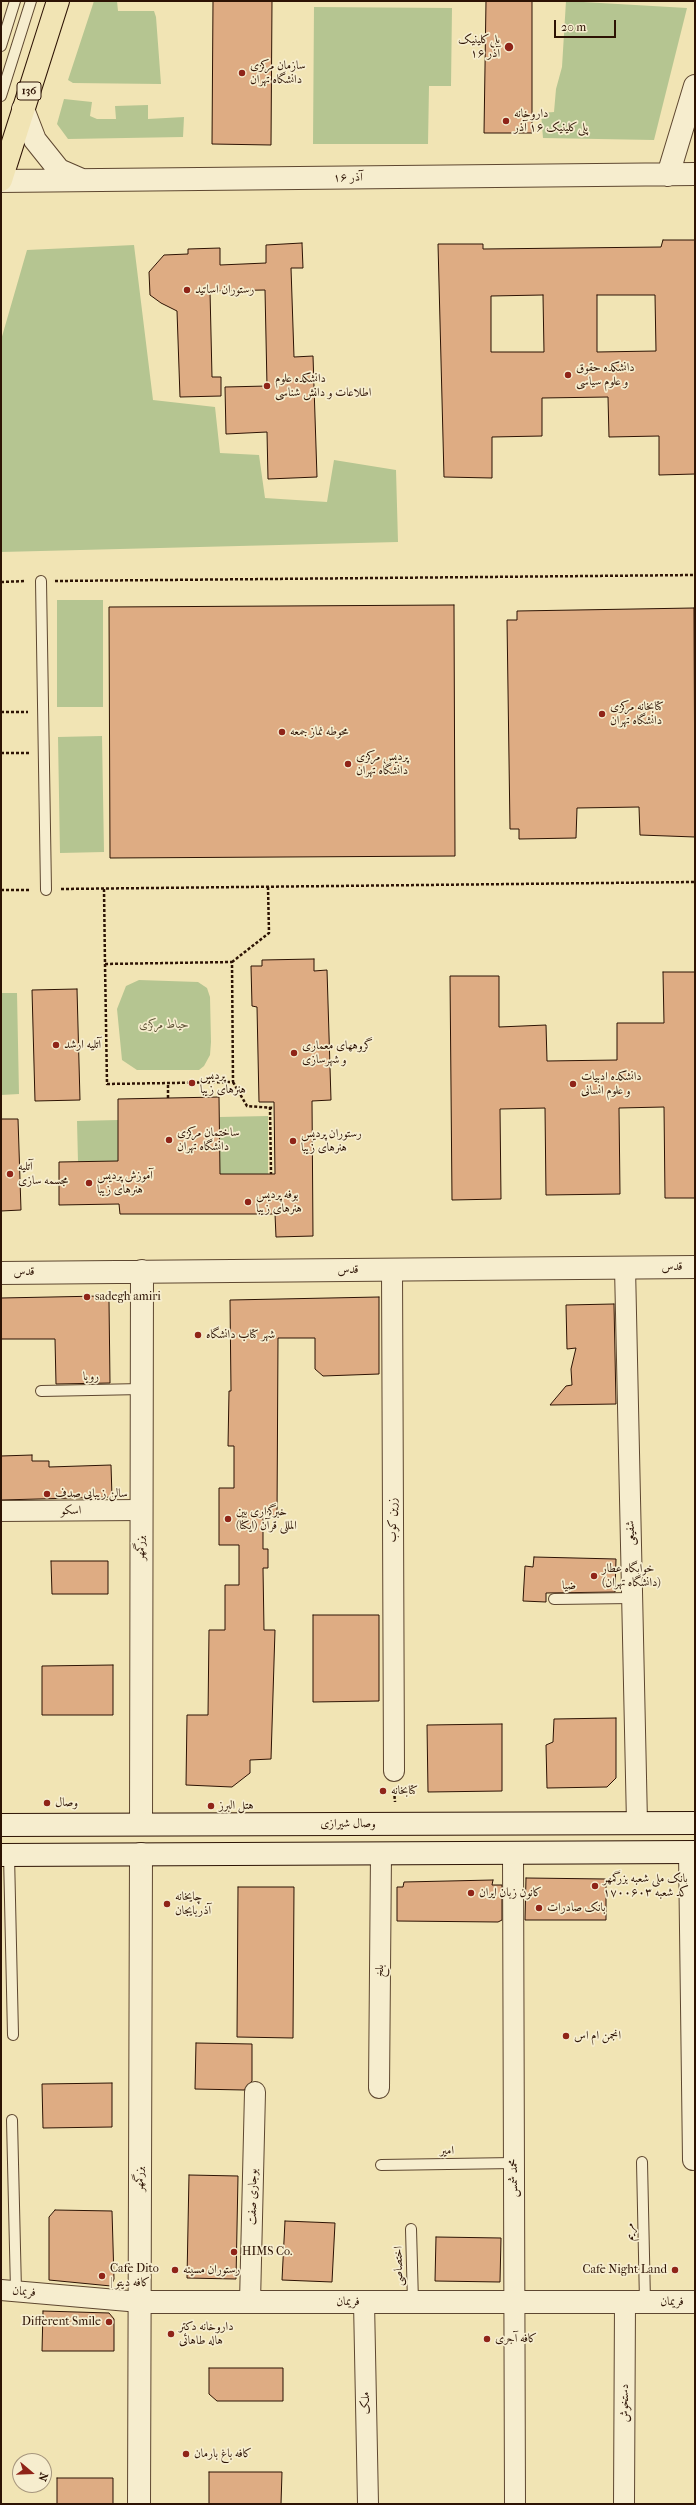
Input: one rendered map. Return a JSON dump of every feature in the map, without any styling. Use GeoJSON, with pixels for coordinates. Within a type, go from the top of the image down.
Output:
{"type":"FeatureCollection","features":[{"type":"Feature","properties":{"kind":"main road","name":"136"},"geometry":{"type":"LineString","coordinates":[[1,181],[58,1]]}},
{"type":"Feature","properties":{"kind":"street"},"geometry":{"type":"LineString","coordinates":[[668,175],[695,86]]}},
{"type":"Feature","properties":{"kind":"street"},"geometry":{"type":"LineString","coordinates":[[23,109],[35,140],[60,170],[83,180]]}},
{"type":"Feature","properties":{"kind":"street","name":"۱۶ آذر"},"geometry":{"type":"LineString","coordinates":[[1,181],[695,174]]}},
{"type":"Feature","properties":{"kind":"street","name":"شفیعی"},"geometry":{"type":"LineString","coordinates":[[625,1267],[637,1823]]}},
{"type":"Feature","properties":{"kind":"street","name":"قدس"},"geometry":{"type":"LineString","coordinates":[[1,1273],[695,1267]]}},
{"type":"Feature","properties":{"kind":"street","name":"زرین کوب"},"geometry":{"type":"LineString","coordinates":[[392,1269],[394,1771]]}},
{"type":"Feature","properties":{"kind":"street","name":"بزرگمهر"},"geometry":{"type":"LineString","coordinates":[[139,2504],[142,1271]]}},
{"type":"Feature","properties":{"kind":"street","name":"اسکو"},"geometry":{"type":"LineString","coordinates":[[1,1511],[142,1510]]}},
{"type":"Feature","properties":{"kind":"street"},"geometry":{"type":"LineString","coordinates":[[637,1823],[638,1852]]}},
{"type":"Feature","properties":{"kind":"street","name":"وصال شیرازی"},"geometry":{"type":"LineString","coordinates":[[1,1825],[695,1823]]}},
{"type":"Feature","properties":{"kind":"street"},"geometry":{"type":"LineString","coordinates":[[5,1855],[692,1852],[693,2160]]}},
{"type":"Feature","properties":{"kind":"street","name":"محمد شمس"},"geometry":{"type":"LineString","coordinates":[[512,1853],[515,2504]]}},
{"type":"Feature","properties":{"kind":"street","name":"بلخ"},"geometry":{"type":"LineString","coordinates":[[379,2088],[381,1854]]}},
{"type":"Feature","properties":{"kind":"street","name":"بوجاری صفت"},"geometry":{"type":"LineString","coordinates":[[250,2302],[255,2092]]}},
{"type":"Feature","properties":{"kind":"street","name":"فریمان"},"geometry":{"type":"LineString","coordinates":[[9,2291],[140,2302],[695,2302]]}},
{"type":"Feature","properties":{"kind":"street","name":"ملک"},"geometry":{"type":"LineString","coordinates":[[364,2302],[368,2504]]}},
{"type":"Feature","properties":{"kind":"street","name":"دستخوش"},"geometry":{"type":"LineString","coordinates":[[624,2504],[635,2302]]}},
{"type":"Feature","properties":{"kind":"lane"},"geometry":{"type":"LineString","coordinates":[[1,46],[15,1]]}},
{"type":"Feature","properties":{"kind":"lane"},"geometry":{"type":"LineString","coordinates":[[1,96],[31,1]]}},
{"type":"Feature","properties":{"kind":"lane"},"geometry":{"type":"LineString","coordinates":[[41,581],[46,890]]}},
{"type":"Feature","properties":{"kind":"lane","name":"رویا"},"geometry":{"type":"LineString","coordinates":[[41,1391],[142,1389]]}},
{"type":"Feature","properties":{"kind":"lane","name":"ضیا"},"geometry":{"type":"LineString","coordinates":[[554,1599],[632,1598]]}},
{"type":"Feature","properties":{"kind":"lane"},"geometry":{"type":"LineString","coordinates":[[5,1855],[13,2035]]}},
{"type":"Feature","properties":{"kind":"lane"},"geometry":{"type":"LineString","coordinates":[[9,2291],[12,2120]]}},
{"type":"Feature","properties":{"kind":"lane","name":"مریم"},"geometry":{"type":"LineString","coordinates":[[635,2302],[642,2162]]}},
{"type":"Feature","properties":{"kind":"lane","name":"امیر"},"geometry":{"type":"LineString","coordinates":[[381,2165],[514,2163]]}},
{"type":"Feature","properties":{"kind":"lane","name":"اختصاصی"},"geometry":{"type":"LineString","coordinates":[[411,2229],[413,2302]]}},
{"type":"Feature","properties":{"kind":"path"},"geometry":{"type":"LineString","coordinates":[[1,582],[695,575]]}},
{"type":"Feature","properties":{"kind":"path"},"geometry":{"type":"LineString","coordinates":[[1,712],[43,711]]}},
{"type":"Feature","properties":{"kind":"path"},"geometry":{"type":"LineString","coordinates":[[1,753],[44,752]]}},
{"type":"Feature","properties":{"kind":"path"},"geometry":{"type":"LineString","coordinates":[[1,890],[695,882]]}},
{"type":"Feature","properties":{"kind":"path"},"geometry":{"type":"LineString","coordinates":[[105,964],[232,962],[269,933],[268,887]]}},
{"type":"Feature","properties":{"kind":"path"},"geometry":{"type":"LineString","coordinates":[[104,889],[108,1084],[233,1082]]}},
{"type":"Feature","properties":{"kind":"path"},"geometry":{"type":"LineString","coordinates":[[232,962],[233,1082],[247,1106],[274,1108]]}},
{"type":"Feature","properties":{"kind":"path"},"geometry":{"type":"LineString","coordinates":[[168,1083],[168,1098]]}},
{"type":"Feature","properties":{"kind":"path"},"geometry":{"type":"LineString","coordinates":[[270,1107],[271,1174]]}},
{"type":"Feature","properties":{"kind":"path"},"geometry":{"type":"LineString","coordinates":[[394,1771],[395,1824]]}},
{"type":"Feature","properties":{"kind":"green space"},"geometry":{"type":"Polygon","coordinates":[[[94,1],[117,1],[118,11],[154,11],[156,17],[161,84],[73,83],[68,80],[94,1]]]}},
{"type":"Feature","properties":{"kind":"green space"},"geometry":{"type":"Polygon","coordinates":[[[566,1],[687,8],[654,140],[543,138],[541,113],[554,112],[556,89],[562,67],[566,1]]]}},
{"type":"Feature","properties":{"kind":"green space"},"geometry":{"type":"Polygon","coordinates":[[[314,7],[452,8],[451,86],[429,86],[428,144],[313,144],[314,7]]]}},
{"type":"Feature","properties":{"kind":"green space"},"geometry":{"type":"Polygon","coordinates":[[[64,99],[92,102],[90,116],[97,119],[116,119],[115,106],[148,105],[148,119],[184,117],[183,137],[68,139],[57,124],[64,99]]]}},
{"type":"Feature","properties":{"kind":"green space"},"geometry":{"type":"Polygon","coordinates":[[[134,245],[153,400],[215,407],[220,453],[259,455],[265,498],[327,502],[334,460],[396,470],[398,542],[1,552],[1,340],[27,250],[134,245]]]}},
{"type":"Feature","properties":{"kind":"green space"},"geometry":{"type":"Polygon","coordinates":[[[57,600],[103,600],[103,707],[57,707],[57,600]]]}},
{"type":"Feature","properties":{"kind":"green space"},"geometry":{"type":"Polygon","coordinates":[[[102,736],[104,852],[60,853],[58,737],[102,736]]]}},
{"type":"Feature","properties":{"kind":"green space","name":"حیاط مرکزی"},"geometry":{"type":"Polygon","coordinates":[[[139,980],[198,982],[207,988],[210,997],[210,1055],[204,1066],[199,1070],[137,1070],[122,1060],[117,1009],[126,986],[139,980]]]}},
{"type":"Feature","properties":{"kind":"green space"},"geometry":{"type":"Polygon","coordinates":[[[1,993],[17,993],[19,1094],[1,1095],[1,993]]]}},
{"type":"Feature","properties":{"kind":"green space"},"geometry":{"type":"Polygon","coordinates":[[[268,1116],[268,1174],[220,1174],[220,1117],[268,1116]]]}},
{"type":"Feature","properties":{"kind":"green space"},"geometry":{"type":"Polygon","coordinates":[[[118,1120],[118,1161],[78,1162],[77,1121],[118,1120]]]}},
{"type":"Feature","properties":{"kind":"building","name":"سازمان مرکزی دانشگاه تهران"},"geometry":{"type":"Polygon","coordinates":[[[213,1],[272,1],[271,145],[212,144],[213,1]]]}},
{"type":"Feature","properties":{"kind":"building","name":"پلی‌کلینیک ۱۶ آذر"},"geometry":{"type":"Polygon","coordinates":[[[486,1],[532,1],[532,133],[484,133],[486,1]]]}},
{"type":"Feature","properties":{"kind":"building","name":"دانشکده حقوق و علوم سیاسی"},"geometry":{"type":"Polygon","coordinates":[[[663,240],[695,240],[695,474],[659,475],[659,436],[609,437],[608,397],[542,398],[542,436],[492,437],[492,478],[444,477],[438,244],[483,244],[483,249],[661,247],[663,240]],[[543,295],[491,296],[491,352],[544,352],[543,295]],[[597,295],[597,352],[656,351],[655,295],[597,295]]]}},
{"type":"Feature","properties":{"kind":"building","name":"دانشکده علوم اطلاعات و دانش شناسی"},"geometry":{"type":"Polygon","coordinates":[[[302,243],[303,268],[291,268],[294,357],[313,356],[317,477],[268,479],[267,432],[226,434],[225,387],[267,386],[265,290],[210,291],[212,377],[221,377],[221,396],[180,397],[177,311],[161,303],[150,295],[149,272],[164,255],[188,254],[188,249],[220,248],[220,265],[266,263],[266,245],[302,243]]]}},
{"type":"Feature","properties":{"kind":"building","name":"محوطه نماز جمعه"},"geometry":{"type":"Polygon","coordinates":[[[454,605],[455,856],[110,858],[109,607],[454,605]]]}},
{"type":"Feature","properties":{"kind":"building","name":"کتابخانه مرکزی دانشگاه تهران"},"geometry":{"type":"Polygon","coordinates":[[[694,608],[695,837],[640,835],[639,807],[577,808],[576,838],[519,839],[519,829],[510,829],[507,620],[517,620],[517,611],[694,608]]]}},
{"type":"Feature","properties":{"kind":"building"},"geometry":{"type":"Polygon","coordinates":[[[314,959],[314,971],[327,970],[331,1100],[312,1101],[313,1236],[276,1237],[275,1214],[120,1214],[119,1204],[59,1205],[59,1162],[118,1161],[118,1099],[219,1097],[220,1174],[275,1174],[274,1102],[259,1102],[257,1007],[252,1006],[251,966],[262,966],[262,960],[314,959]]]}},
{"type":"Feature","properties":{"kind":"building","name":"دانشکده ادبیات و علوم انسانی"},"geometry":{"type":"Polygon","coordinates":[[[663,972],[695,972],[695,1198],[665,1198],[664,1107],[619,1108],[620,1194],[546,1195],[545,1108],[500,1109],[501,1199],[452,1200],[450,976],[499,976],[499,1027],[546,1025],[547,1061],[617,1060],[617,1023],[664,1023],[663,972]]]}},
{"type":"Feature","properties":{"kind":"building","name":"آتلیه ارشد"},"geometry":{"type":"Polygon","coordinates":[[[77,989],[80,1100],[35,1101],[32,990],[77,989]]]}},
{"type":"Feature","properties":{"kind":"building","name":"آتلیه مجسمه سازی"},"geometry":{"type":"Polygon","coordinates":[[[1,1119],[18,1119],[21,1210],[1,1211],[1,1119]]]}},
{"type":"Feature","properties":{"kind":"building"},"geometry":{"type":"Polygon","coordinates":[[[102,1296],[109,1301],[110,1383],[56,1384],[55,1339],[1,1339],[1,1298],[102,1296]]]}},
{"type":"Feature","properties":{"kind":"building"},"geometry":{"type":"Polygon","coordinates":[[[379,1297],[379,1374],[323,1376],[315,1369],[315,1338],[278,1338],[277,1517],[263,1516],[263,1549],[268,1549],[268,1568],[263,1568],[264,1630],[275,1630],[271,1759],[250,1760],[250,1773],[232,1787],[186,1785],[187,1715],[208,1715],[209,1630],[225,1630],[225,1585],[239,1585],[239,1545],[219,1545],[219,1488],[234,1488],[234,1446],[228,1446],[229,1391],[231,1391],[230,1300],[379,1297]]]}},
{"type":"Feature","properties":{"kind":"building"},"geometry":{"type":"Polygon","coordinates":[[[614,1304],[616,1404],[550,1405],[566,1386],[572,1385],[571,1369],[576,1348],[567,1349],[566,1305],[614,1304]]]}},
{"type":"Feature","properties":{"kind":"building"},"geometry":{"type":"Polygon","coordinates":[[[32,1455],[32,1461],[49,1461],[49,1467],[111,1465],[112,1497],[1,1500],[1,1456],[32,1455]]]}},
{"type":"Feature","properties":{"kind":"building"},"geometry":{"type":"Polygon","coordinates":[[[534,1557],[616,1559],[615,1592],[546,1593],[546,1602],[523,1601],[525,1566],[533,1567],[534,1557]]]}},
{"type":"Feature","properties":{"kind":"building"},"geometry":{"type":"Polygon","coordinates":[[[51,1561],[108,1561],[108,1594],[52,1594],[51,1561]]]}},
{"type":"Feature","properties":{"kind":"building"},"geometry":{"type":"Polygon","coordinates":[[[313,1615],[379,1615],[379,1701],[313,1702],[313,1615]]]}},
{"type":"Feature","properties":{"kind":"building"},"geometry":{"type":"Polygon","coordinates":[[[113,1665],[113,1715],[42,1715],[42,1666],[113,1665]]]}},
{"type":"Feature","properties":{"kind":"building"},"geometry":{"type":"Polygon","coordinates":[[[616,1718],[616,1778],[607,1787],[547,1788],[546,1745],[553,1742],[554,1719],[616,1718]]]}},
{"type":"Feature","properties":{"kind":"building"},"geometry":{"type":"Polygon","coordinates":[[[502,1724],[502,1791],[428,1792],[427,1725],[502,1724]]]}},
{"type":"Feature","properties":{"kind":"building"},"geometry":{"type":"Polygon","coordinates":[[[526,1878],[606,1879],[606,1920],[525,1920],[526,1878]]]}},
{"type":"Feature","properties":{"kind":"building"},"geometry":{"type":"Polygon","coordinates":[[[493,1880],[492,1885],[502,1885],[502,1920],[498,1922],[397,1921],[397,1887],[403,1887],[404,1882],[493,1880]]]}},
{"type":"Feature","properties":{"kind":"building"},"geometry":{"type":"Polygon","coordinates":[[[238,1887],[294,1887],[293,2038],[237,2037],[238,1887]]]}},
{"type":"Feature","properties":{"kind":"building"},"geometry":{"type":"Polygon","coordinates":[[[196,2043],[252,2044],[252,2081],[244,2090],[195,2089],[196,2043]]]}},
{"type":"Feature","properties":{"kind":"building"},"geometry":{"type":"Polygon","coordinates":[[[112,2083],[112,2127],[43,2128],[42,2084],[112,2083]]]}},
{"type":"Feature","properties":{"kind":"building"},"geometry":{"type":"Polygon","coordinates":[[[189,2175],[238,2176],[236,2279],[187,2278],[189,2175]]]}},
{"type":"Feature","properties":{"kind":"building"},"geometry":{"type":"Polygon","coordinates":[[[55,2210],[112,2211],[114,2279],[111,2286],[49,2280],[49,2217],[55,2210]]]}},
{"type":"Feature","properties":{"kind":"building"},"geometry":{"type":"Polygon","coordinates":[[[285,2221],[335,2223],[332,2282],[282,2280],[285,2221]]]}},
{"type":"Feature","properties":{"kind":"building"},"geometry":{"type":"Polygon","coordinates":[[[436,2237],[501,2238],[500,2282],[435,2281],[436,2237]]]}},
{"type":"Feature","properties":{"kind":"building"},"geometry":{"type":"Polygon","coordinates":[[[43,2311],[109,2313],[114,2319],[114,2351],[42,2351],[43,2311]]]}},
{"type":"Feature","properties":{"kind":"building"},"geometry":{"type":"Polygon","coordinates":[[[209,2368],[283,2368],[283,2401],[217,2401],[209,2394],[209,2368]]]}},
{"type":"Feature","properties":{"kind":"building"},"geometry":{"type":"Polygon","coordinates":[[[209,2472],[282,2472],[281,2504],[209,2504],[209,2472]]]}},
{"type":"Feature","properties":{"kind":"building"},"geometry":{"type":"Polygon","coordinates":[[[57,2478],[113,2478],[113,2504],[57,2504],[57,2478]]]}},
{"type":"Feature","properties":{"kind":"place","name":"پلی‌کلینیک ۱۶ آذر"},"geometry":{"type":"Point","coordinates":[509,47]}},
{"type":"Feature","properties":{"kind":"place","name":"سازمان مرکزی دانشگاه تهران"},"geometry":{"type":"Point","coordinates":[242,73]}},
{"type":"Feature","properties":{"kind":"place","name":"داروخانه پلی‌کلینیک ۱۶ آذر"},"geometry":{"type":"Point","coordinates":[506,121]}},
{"type":"Feature","properties":{"kind":"place","name":"رستوران اساتید"},"geometry":{"type":"Point","coordinates":[187,290]}},
{"type":"Feature","properties":{"kind":"place","name":"دانشکده حقوق و علوم سیاسی"},"geometry":{"type":"Point","coordinates":[568,375]}},
{"type":"Feature","properties":{"kind":"place","name":"دانشکده علوم اطلاعات و دانش شناسی"},"geometry":{"type":"Point","coordinates":[267,386]}},
{"type":"Feature","properties":{"kind":"place","name":"کتابخانه مرکزی دانشگاه تهران"},"geometry":{"type":"Point","coordinates":[602,714]}},
{"type":"Feature","properties":{"kind":"place","name":"محوطه نماز جمعه"},"geometry":{"type":"Point","coordinates":[282,732]}},
{"type":"Feature","properties":{"kind":"place","name":"پردیس مرکزی دانشگاه‌ تهران"},"geometry":{"type":"Point","coordinates":[348,764]}},
{"type":"Feature","properties":{"kind":"place","name":"آتلیه ارشد"},"geometry":{"type":"Point","coordinates":[56,1045]}},
{"type":"Feature","properties":{"kind":"place","name":"گروههای معماری و شهرسازی"},"geometry":{"type":"Point","coordinates":[294,1053]}},
{"type":"Feature","properties":{"kind":"place","name":"پردیس هنرهای زیبا"},"geometry":{"type":"Point","coordinates":[192,1083]}},
{"type":"Feature","properties":{"kind":"place","name":"دانشکده ادبیات و علوم انسانی"},"geometry":{"type":"Point","coordinates":[573,1084]}},
{"type":"Feature","properties":{"kind":"place","name":"ساختمان مرکزی دانشگاه تهران"},"geometry":{"type":"Point","coordinates":[169,1140]}},
{"type":"Feature","properties":{"kind":"place","name":"رستوران پردیس هنرهای زیبا"},"geometry":{"type":"Point","coordinates":[293,1141]}},
{"type":"Feature","properties":{"kind":"place","name":"آتلیه مجسمه سازی"},"geometry":{"type":"Point","coordinates":[10,1174]}},
{"type":"Feature","properties":{"kind":"place","name":"آموزش پردیس هنرهای زیبا"},"geometry":{"type":"Point","coordinates":[89,1183]}},
{"type":"Feature","properties":{"kind":"place","name":"بوفه پردیس هنرهای زیبا"},"geometry":{"type":"Point","coordinates":[248,1202]}},
{"type":"Feature","properties":{"kind":"place","name":"sadegh amiri"},"geometry":{"type":"Point","coordinates":[87,1297]}},
{"type":"Feature","properties":{"kind":"place","name":"شهر کتاب دانشگاه"},"geometry":{"type":"Point","coordinates":[198,1335]}},
{"type":"Feature","properties":{"kind":"place","name":"سالن زیبایی صدف"},"geometry":{"type":"Point","coordinates":[47,1494]}},
{"type":"Feature","properties":{"kind":"place","name":"خبرگزاری بین المللی قرآن (ایکنا)"},"geometry":{"type":"Point","coordinates":[228,1519]}},
{"type":"Feature","properties":{"kind":"place","name":"خوابگاه عطار (دانشگاه تهران)"},"geometry":{"type":"Point","coordinates":[594,1576]}},
{"type":"Feature","properties":{"kind":"place","name":"کتابخانه"},"geometry":{"type":"Point","coordinates":[383,1791]}},
{"type":"Feature","properties":{"kind":"place","name":"وصال"},"geometry":{"type":"Point","coordinates":[47,1803]}},
{"type":"Feature","properties":{"kind":"place","name":"هتل البرز"},"geometry":{"type":"Point","coordinates":[211,1806]}},
{"type":"Feature","properties":{"kind":"place","name":"بانک ملی شعبه بزرگمهر کد شعبه ۱۷۰۰۶۰۳"},"geometry":{"type":"Point","coordinates":[595,1886]}},
{"type":"Feature","properties":{"kind":"place","name":"کانون زبان ایران"},"geometry":{"type":"Point","coordinates":[471,1893]}},
{"type":"Feature","properties":{"kind":"place","name":"چایخانه آذربایجان"},"geometry":{"type":"Point","coordinates":[167,1904]}},
{"type":"Feature","properties":{"kind":"place","name":"بانک صادرات"},"geometry":{"type":"Point","coordinates":[539,1908]}},
{"type":"Feature","properties":{"kind":"place","name":"انجمن ام اس"},"geometry":{"type":"Point","coordinates":[566,2036]}},
{"type":"Feature","properties":{"kind":"place","name":"HIMS Co."},"geometry":{"type":"Point","coordinates":[234,2252]}},
{"type":"Feature","properties":{"kind":"place","name":"رستوران مسینه"},"geometry":{"type":"Point","coordinates":[175,2270]}},
{"type":"Feature","properties":{"kind":"place","name":"Cafe Night Land"},"geometry":{"type":"Point","coordinates":[675,2270]}},
{"type":"Feature","properties":{"kind":"place","name":"Cafe Dito | کافه دیتو"},"geometry":{"type":"Point","coordinates":[102,2276]}},
{"type":"Feature","properties":{"kind":"place","name":"Different Smile"},"geometry":{"type":"Point","coordinates":[109,2322]}},
{"type":"Feature","properties":{"kind":"place","name":"داروخانه دکتر هاله طاهائی"},"geometry":{"type":"Point","coordinates":[171,2334]}},
{"type":"Feature","properties":{"kind":"place","name":"کافه آجری"},"geometry":{"type":"Point","coordinates":[487,2339]}},
{"type":"Feature","properties":{"kind":"place","name":"کافه باغ بارمان"},"geometry":{"type":"Point","coordinates":[186,2454]}}]}
